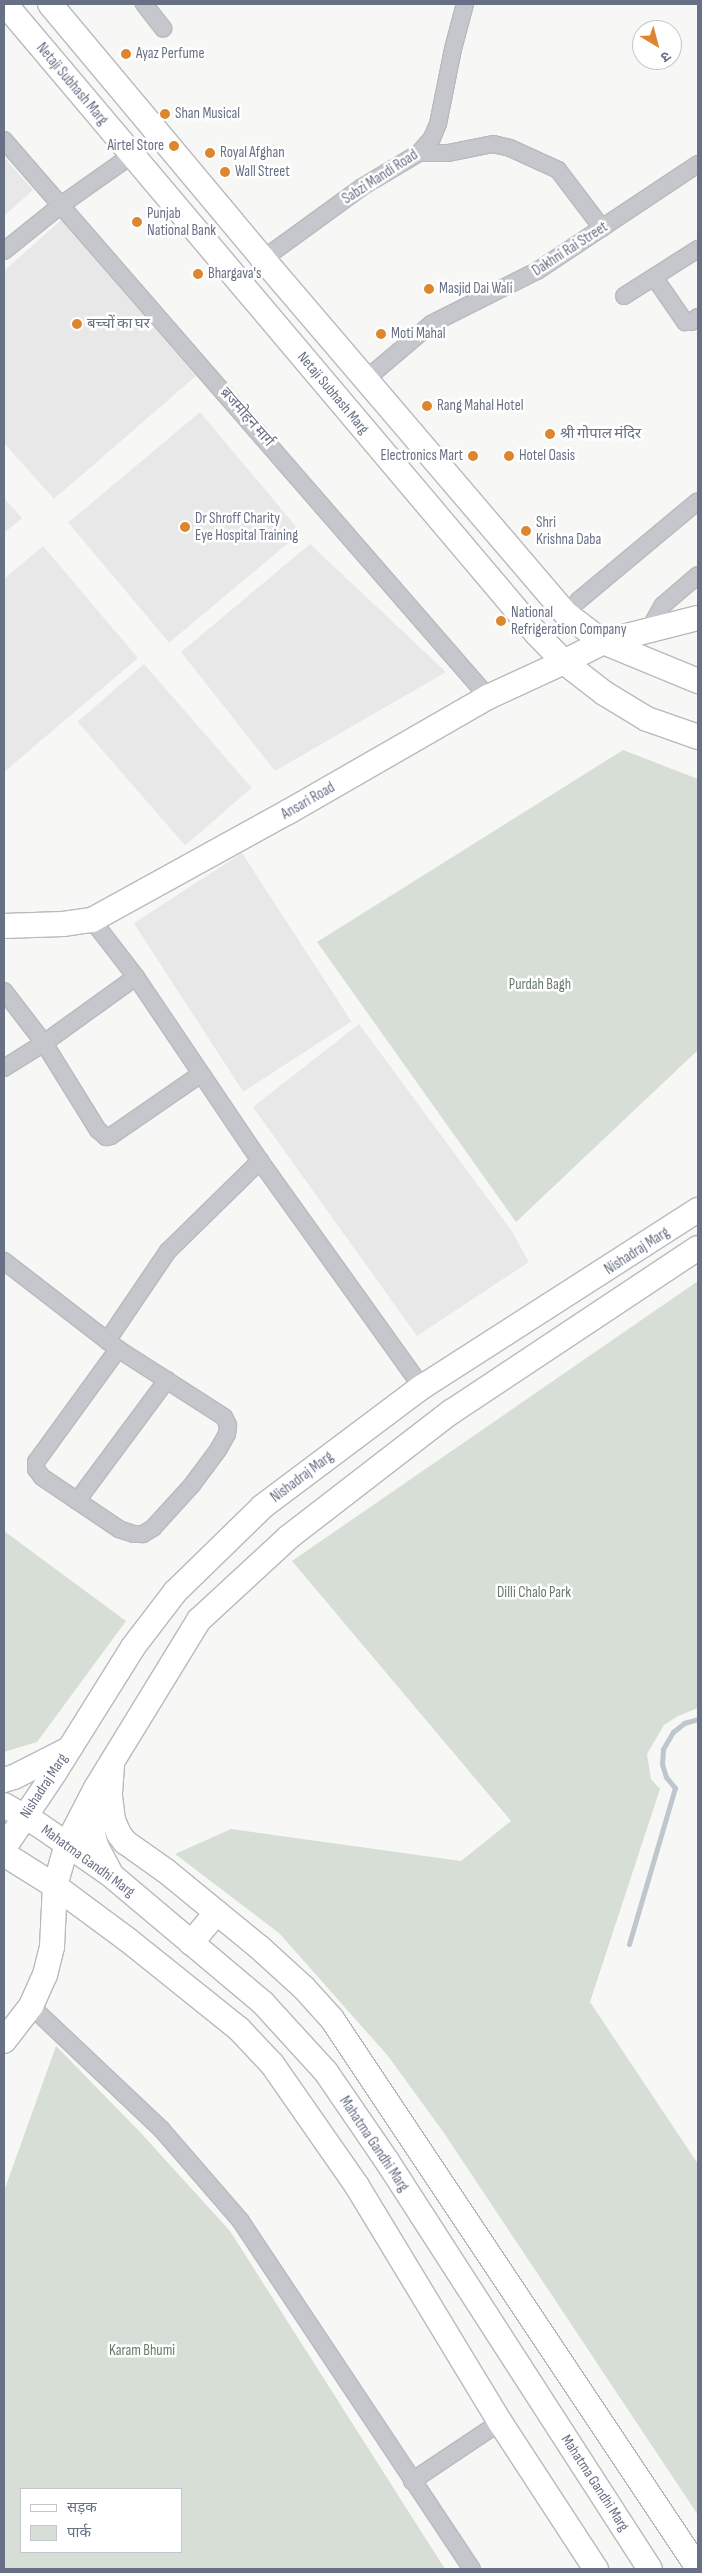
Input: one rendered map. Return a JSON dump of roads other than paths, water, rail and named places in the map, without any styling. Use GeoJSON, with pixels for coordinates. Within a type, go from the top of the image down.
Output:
{"type":"FeatureCollection","features":[{"type":"Feature","properties":{"kind":"main road"},"geometry":{"type":"LineString","coordinates":[[50,4],[365,380],[565,613],[603,642],[698,681]]}},
{"type":"Feature","properties":{"kind":"main road","name":"Netaji Subhash Marg"},"geometry":{"type":"LineString","coordinates":[[6,8],[524,618],[564,662],[604,693],[647,719],[698,737]]}},
{"type":"Feature","properties":{"kind":"main road","name":"Ansari Road"},"geometry":{"type":"LineString","coordinates":[[4,926],[63,924],[92,920],[288,812],[488,696],[564,662],[603,642],[650,628],[698,618]]}},
{"type":"Feature","properties":{"kind":"main road","name":"Nishadraj Marg"},"geometry":{"type":"LineString","coordinates":[[4,1848],[134,1647],[175,1592],[262,1507],[422,1387],[698,1210]]}},
{"type":"Feature","properties":{"kind":"main road","name":"Nishadraj Marg"},"geometry":{"type":"LineString","coordinates":[[4,2041],[31,2006],[45,1975],[52,1948],[55,1886],[67,1844],[96,1788],[199,1620],[289,1537],[451,1412],[698,1248]]}},
{"type":"Feature","properties":{"kind":"main road"},"geometry":{"type":"LineString","coordinates":[[4,1780],[14,1777],[69,1749]]}},
{"type":"Feature","properties":{"kind":"main road"},"geometry":{"type":"LineString","coordinates":[[112,1761],[110,1796],[113,1820],[119,1834],[125,1842],[217,1912],[304,1988],[332,2019],[698,2568]]}},
{"type":"Feature","properties":{"kind":"main road"},"geometry":{"type":"LineString","coordinates":[[96,1788],[91,1818],[96,1846],[112,1875]]}},
{"type":"Feature","properties":{"kind":"main road","name":"Mahatma Gandhi Marg"},"geometry":{"type":"LineString","coordinates":[[4,1805],[24,1816],[112,1875],[262,2003],[326,2072],[387,2161],[650,2569]]}},
{"type":"Feature","properties":{"kind":"main road"},"geometry":{"type":"LineString","coordinates":[[91,1818],[119,1834]]}},
{"type":"Feature","properties":{"kind":"main road"},"geometry":{"type":"LineString","coordinates":[[4,1854],[55,1886],[224,2017],[272,2064],[357,2186],[500,2422],[596,2569]]}},
{"type":"Feature","properties":{"kind":"main road"},"geometry":{"type":"LineString","coordinates":[[192,1942],[217,1912]]}},
{"type":"Feature","properties":{"kind":"street"},"geometry":{"type":"LineString","coordinates":[[144,4],[163,28]]}},
{"type":"Feature","properties":{"kind":"street","name":"Sabzi Mandi Road"},"geometry":{"type":"LineString","coordinates":[[263,259],[362,187],[419,153],[432,138],[438,124],[453,49],[465,4]]}},
{"type":"Feature","properties":{"kind":"street","name":"ब्रजमोहन मार्ग"},"geometry":{"type":"LineString","coordinates":[[4,140],[488,696]]}},
{"type":"Feature","properties":{"kind":"street"},"geometry":{"type":"LineString","coordinates":[[419,153],[448,153],[493,144],[510,148],[558,170],[602,228]]}},
{"type":"Feature","properties":{"kind":"street"},"geometry":{"type":"LineString","coordinates":[[4,251],[61,205],[132,155]]}},
{"type":"Feature","properties":{"kind":"street","name":"Dakhni Rai Street"},"geometry":{"type":"LineString","coordinates":[[365,380],[430,324],[537,271],[698,164]]}},
{"type":"Feature","properties":{"kind":"street"},"geometry":{"type":"LineString","coordinates":[[624,296],[697,253]]}},
{"type":"Feature","properties":{"kind":"street"},"geometry":{"type":"LineString","coordinates":[[654,277],[685,322],[691,322],[698,317]]}},
{"type":"Feature","properties":{"kind":"street"},"geometry":{"type":"LineString","coordinates":[[578,602],[698,501]]}},
{"type":"Feature","properties":{"kind":"street"},"geometry":{"type":"LineString","coordinates":[[650,628],[663,605],[698,575]]}},
{"type":"Feature","properties":{"kind":"street"},"geometry":{"type":"LineString","coordinates":[[92,920],[136,977],[260,1161],[422,1387]]}},
{"type":"Feature","properties":{"kind":"street"},"geometry":{"type":"LineString","coordinates":[[4,1068],[44,1044],[136,977]]}},
{"type":"Feature","properties":{"kind":"street"},"geometry":{"type":"LineString","coordinates":[[4,991],[44,1044],[98,1130],[106,1137],[201,1074]]}},
{"type":"Feature","properties":{"kind":"street"},"geometry":{"type":"LineString","coordinates":[[4,1261],[112,1345],[224,1417],[228,1425],[227,1434],[213,1457],[192,1485],[153,1528],[143,1534],[134,1534],[118,1529],[42,1477],[36,1469],[36,1462],[112,1345],[168,1251],[260,1161]]}},
{"type":"Feature","properties":{"kind":"street"},"geometry":{"type":"LineString","coordinates":[[77,1501],[167,1380]]}},
{"type":"Feature","properties":{"kind":"street"},"geometry":{"type":"LineString","coordinates":[[31,2006],[162,2130],[240,2220],[472,2569]]}},
{"type":"Feature","properties":{"kind":"street"},"geometry":{"type":"LineString","coordinates":[[412,2481],[500,2422]]}},
{"type":"Feature","properties":{"kind":"waterway"},"geometry":{"type":"LineString","coordinates":[[629,1944],[675,1788],[666,1777],[662,1764],[663,1749],[673,1732],[684,1723],[698,1719]]}},
{"type":"Feature","properties":{"kind":"place","name":"Ayaz Perfume"},"geometry":{"type":"Point","coordinates":[126,54]}},
{"type":"Feature","properties":{"kind":"place","name":"Shan Musical"},"geometry":{"type":"Point","coordinates":[165,114]}},
{"type":"Feature","properties":{"kind":"place","name":"Airtel Store"},"geometry":{"type":"Point","coordinates":[174,146]}},
{"type":"Feature","properties":{"kind":"place","name":"Royal Afghan"},"geometry":{"type":"Point","coordinates":[210,153]}},
{"type":"Feature","properties":{"kind":"place","name":"Wall Street"},"geometry":{"type":"Point","coordinates":[225,172]}},
{"type":"Feature","properties":{"kind":"place","name":"Punjab National Bank"},"geometry":{"type":"Point","coordinates":[137,222]}},
{"type":"Feature","properties":{"kind":"place","name":"Bhargava's"},"geometry":{"type":"Point","coordinates":[198,274]}},
{"type":"Feature","properties":{"kind":"place","name":"Masjid Dai Wali"},"geometry":{"type":"Point","coordinates":[429,289]}},
{"type":"Feature","properties":{"kind":"place","name":"बच्चों का घर"},"geometry":{"type":"Point","coordinates":[77,324]}},
{"type":"Feature","properties":{"kind":"place","name":"Moti Mahal"},"geometry":{"type":"Point","coordinates":[381,334]}},
{"type":"Feature","properties":{"kind":"place","name":"Rang Mahal Hotel"},"geometry":{"type":"Point","coordinates":[427,406]}},
{"type":"Feature","properties":{"kind":"place","name":"श्री गोपाल मंदिर"},"geometry":{"type":"Point","coordinates":[550,434]}},
{"type":"Feature","properties":{"kind":"place","name":"Electronics Mart"},"geometry":{"type":"Point","coordinates":[473,456]}},
{"type":"Feature","properties":{"kind":"place","name":"Hotel Oasis"},"geometry":{"type":"Point","coordinates":[509,456]}},
{"type":"Feature","properties":{"kind":"place","name":"Dr Shroff Charity Eye Hospital Training"},"geometry":{"type":"Point","coordinates":[185,527]}},
{"type":"Feature","properties":{"kind":"place","name":"Shri Krishna Daba"},"geometry":{"type":"Point","coordinates":[526,531]}},
{"type":"Feature","properties":{"kind":"place","name":"National Refrigeration Company"},"geometry":{"type":"Point","coordinates":[501,621]}},
{"type":"Feature","properties":{"kind":"park label","name":"Purdah Bagh"},"geometry":{"type":"Point","coordinates":[540,985]}},
{"type":"Feature","properties":{"kind":"park label","name":"Dilli Chalo Park"},"geometry":{"type":"Point","coordinates":[534,1593]}},
{"type":"Feature","properties":{"kind":"park label","name":"Karam Bhumi"},"geometry":{"type":"Point","coordinates":[142,2351]}}]}
